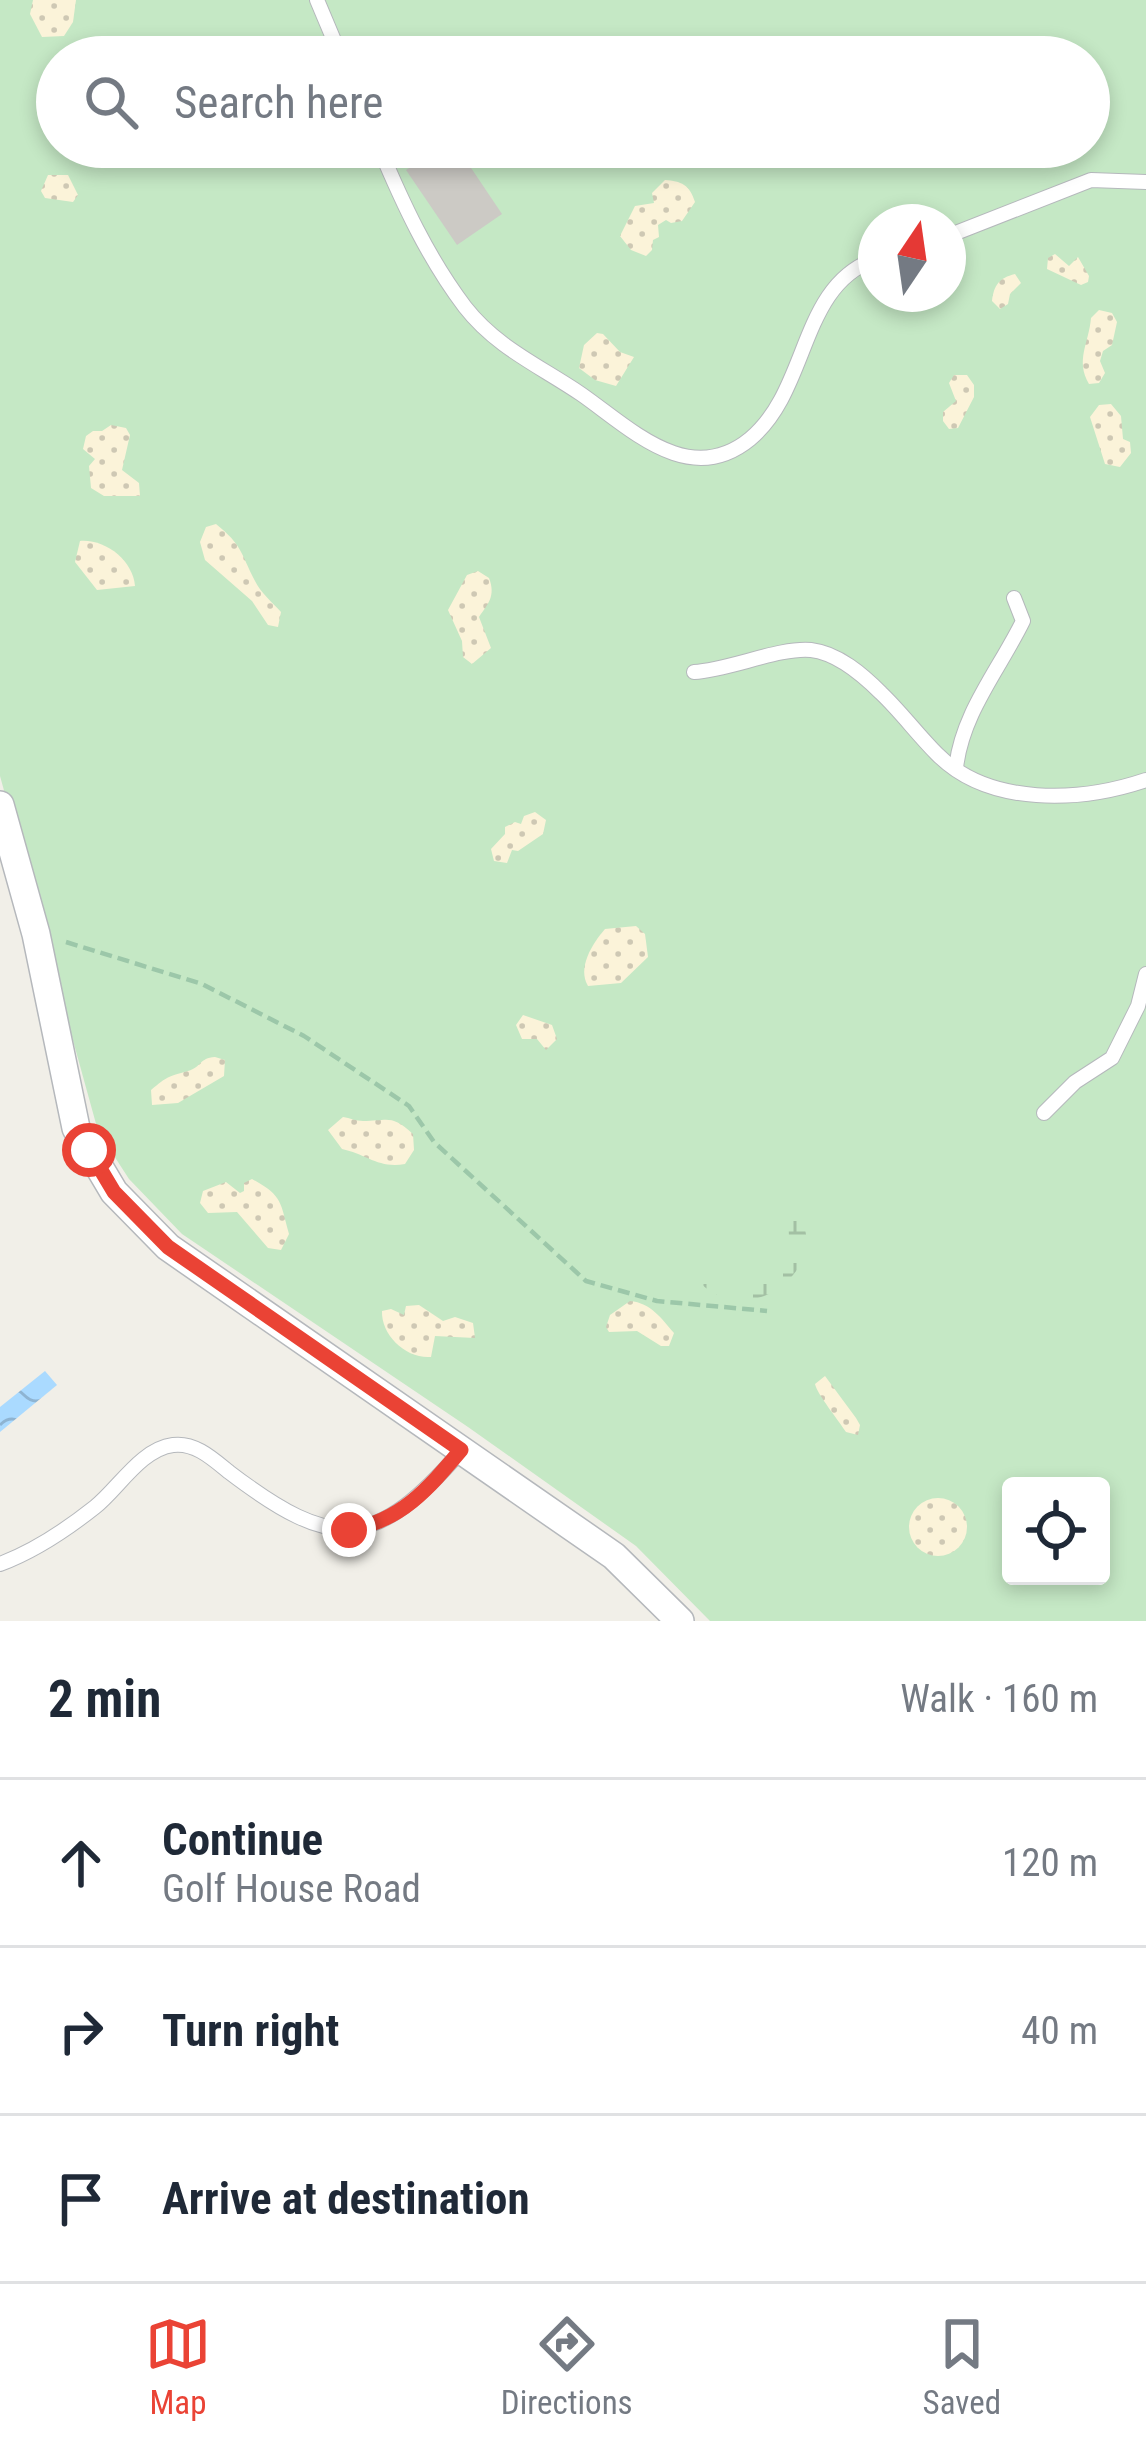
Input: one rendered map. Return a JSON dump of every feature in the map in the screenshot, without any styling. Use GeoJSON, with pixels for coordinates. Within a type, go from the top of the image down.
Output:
{"type":"FeatureCollection","features":[{"type":"Feature","properties":{"kind":"street"},"geometry":{"type":"LineString","coordinates":[[0,805],[38,941],[76,1128],[114,1192],[168,1247],[614,1556],[680,1621]]}},
{"type":"Feature","properties":{"kind":"lane"},"geometry":{"type":"LineString","coordinates":[[317,0],[332,36]]}},
{"type":"Feature","properties":{"kind":"lane"},"geometry":{"type":"LineString","coordinates":[[388,168],[409,220],[466,308],[495,340],[580,394],[626,430],[697,459],[736,450],[771,417],[799,368],[832,287],[858,265]]}},
{"type":"Feature","properties":{"kind":"lane"},"geometry":{"type":"LineString","coordinates":[[966,229],[1091,181],[1146,182]]}},
{"type":"Feature","properties":{"kind":"lane"},"geometry":{"type":"LineString","coordinates":[[956,768],[965,724],[1023,621],[1015,598]]}},
{"type":"Feature","properties":{"kind":"lane"},"geometry":{"type":"LineString","coordinates":[[694,672],[809,650],[832,656],[866,678],[938,756],[978,784],[1056,796],[1099,793],[1146,780]]}},
{"type":"Feature","properties":{"kind":"lane"},"geometry":{"type":"LineString","coordinates":[[1044,1113],[1076,1082],[1112,1058],[1138,1006],[1146,974]]}},
{"type":"Feature","properties":{"kind":"lane"},"geometry":{"type":"LineString","coordinates":[[0,1564],[62,1531],[94,1508],[153,1452],[169,1445],[200,1451],[288,1514],[349,1530],[392,1517],[415,1502],[461,1450]]}},
{"type":"Feature","properties":{"kind":"path"},"geometry":{"type":"LineString","coordinates":[[38,941],[50,938],[202,985],[304,1036],[409,1106],[434,1142],[586,1281],[657,1300],[767,1311]]}},
{"type":"Feature","properties":{"kind":"green space"},"geometry":{"type":"Polygon","coordinates":[[[0,0],[1146,0],[1146,1621],[710,1621],[636,1546],[182,1234],[129,1179],[98,1131],[0,776],[0,0]]]}},
{"type":"Feature","properties":{"kind":"green space"},"geometry":{"type":"Polygon","coordinates":[[[788,1207],[803,1225],[806,1245],[800,1265],[786,1283],[766,1295],[743,1300],[719,1295],[695,1278],[693,1267],[736,1283],[763,1282],[774,1275],[788,1246],[788,1207]]]}},
{"type":"Feature","properties":{"kind":"sand"},"geometry":{"type":"Polygon","coordinates":[[[33,0],[76,0],[73,22],[64,36],[41,36],[30,14],[33,0]]]}},
{"type":"Feature","properties":{"kind":"sand"},"geometry":{"type":"Polygon","coordinates":[[[48,175],[68,175],[78,195],[73,202],[45,198],[41,191],[48,175]]]}},
{"type":"Feature","properties":{"kind":"sand"},"geometry":{"type":"Polygon","coordinates":[[[665,180],[684,185],[695,202],[682,221],[666,220],[658,225],[659,237],[646,256],[631,250],[620,236],[635,206],[654,203],[652,193],[665,180]]]}},
{"type":"Feature","properties":{"kind":"sand"},"geometry":{"type":"Polygon","coordinates":[[[1055,254],[1069,266],[1078,257],[1088,282],[1081,285],[1047,269],[1048,258],[1055,254]]]}},
{"type":"Feature","properties":{"kind":"sand"},"geometry":{"type":"Polygon","coordinates":[[[1015,274],[1021,283],[1000,309],[992,301],[996,286],[1015,274]]]}},
{"type":"Feature","properties":{"kind":"sand"},"geometry":{"type":"Polygon","coordinates":[[[1099,310],[1112,313],[1117,322],[1112,345],[1100,361],[1105,373],[1099,383],[1089,384],[1084,351],[1091,318],[1099,310]]]}},
{"type":"Feature","properties":{"kind":"sand"},"geometry":{"type":"Polygon","coordinates":[[[597,333],[634,357],[616,386],[595,380],[579,368],[584,345],[597,333]]]}},
{"type":"Feature","properties":{"kind":"sand"},"geometry":{"type":"Polygon","coordinates":[[[954,375],[967,375],[974,385],[974,397],[958,428],[949,429],[943,412],[956,401],[949,383],[954,375]]]}},
{"type":"Feature","properties":{"kind":"sand"},"geometry":{"type":"Polygon","coordinates":[[[1111,404],[1121,416],[1123,439],[1130,442],[1131,453],[1120,467],[1105,464],[1090,417],[1099,405],[1111,404]]]}},
{"type":"Feature","properties":{"kind":"sand"},"geometry":{"type":"Polygon","coordinates":[[[111,425],[126,428],[130,435],[122,470],[139,483],[140,496],[104,496],[91,488],[89,466],[95,459],[83,449],[86,436],[111,425]]]}},
{"type":"Feature","properties":{"kind":"sand"},"geometry":{"type":"Polygon","coordinates":[[[216,524],[236,544],[257,585],[281,612],[278,627],[268,625],[252,601],[205,560],[200,542],[206,527],[216,524]]]}},
{"type":"Feature","properties":{"kind":"sand"},"geometry":{"type":"Polygon","coordinates":[[[80,541],[116,553],[129,568],[135,586],[97,590],[75,562],[80,541]]]}},
{"type":"Feature","properties":{"kind":"sand"},"geometry":{"type":"Polygon","coordinates":[[[478,571],[491,584],[490,599],[479,617],[491,648],[472,664],[463,657],[462,641],[448,610],[467,575],[478,571]]]}},
{"type":"Feature","properties":{"kind":"sand"},"geometry":{"type":"Polygon","coordinates":[[[535,812],[546,820],[543,834],[518,851],[512,850],[507,863],[494,861],[491,849],[505,834],[505,827],[521,824],[524,816],[535,812]]]}},
{"type":"Feature","properties":{"kind":"sand"},"geometry":{"type":"Polygon","coordinates":[[[636,926],[645,934],[648,957],[621,983],[588,986],[585,964],[600,935],[605,929],[636,926]]]}},
{"type":"Feature","properties":{"kind":"sand"},"geometry":{"type":"Polygon","coordinates":[[[523,1015],[552,1025],[557,1039],[546,1050],[537,1039],[522,1039],[516,1025],[523,1015]]]}},
{"type":"Feature","properties":{"kind":"sand"},"geometry":{"type":"Polygon","coordinates":[[[215,1057],[225,1060],[224,1076],[178,1103],[152,1105],[151,1090],[161,1082],[215,1057]]]}},
{"type":"Feature","properties":{"kind":"sand"},"geometry":{"type":"Polygon","coordinates":[[[343,1117],[394,1121],[413,1134],[414,1150],[405,1164],[396,1165],[342,1149],[328,1130],[343,1117]]]}},
{"type":"Feature","properties":{"kind":"sand"},"geometry":{"type":"Polygon","coordinates":[[[252,1179],[270,1190],[282,1207],[289,1234],[281,1250],[268,1248],[237,1212],[208,1213],[200,1203],[203,1191],[226,1182],[240,1193],[252,1179]]]}},
{"type":"Feature","properties":{"kind":"sand"},"geometry":{"type":"Polygon","coordinates":[[[630,1301],[650,1308],[665,1322],[674,1333],[669,1346],[637,1331],[609,1332],[610,1315],[630,1301]]]}},
{"type":"Feature","properties":{"kind":"sand"},"geometry":{"type":"Polygon","coordinates":[[[419,1305],[443,1321],[455,1317],[473,1323],[475,1338],[435,1336],[431,1357],[404,1350],[390,1337],[382,1311],[404,1315],[406,1306],[419,1305]]]}},
{"type":"Feature","properties":{"kind":"sand"},"geometry":{"type":"Polygon","coordinates":[[[825,1376],[860,1425],[858,1435],[846,1432],[820,1394],[815,1384],[825,1376]]]}},
{"type":"Feature","properties":{"kind":"sand"},"geometry":{"type":"Polygon","coordinates":[[[938,1498],[959,1506],[967,1527],[959,1548],[938,1556],[917,1548],[909,1527],[917,1506],[938,1498]]]}},
{"type":"Feature","properties":{"kind":"water"},"geometry":{"type":"Polygon","coordinates":[[[45,1371],[57,1385],[0,1432],[0,1407],[45,1371]]]}},
{"type":"Feature","properties":{"kind":"building"},"geometry":{"type":"Polygon","coordinates":[[[471,168],[502,214],[457,245],[406,170],[471,168]]]}},
{"type":"Feature","properties":{"kind":"route"},"geometry":{"type":"LineString","coordinates":[[89,1150],[114,1192],[168,1247],[461,1450],[415,1502],[392,1517],[349,1530]]}}]}
